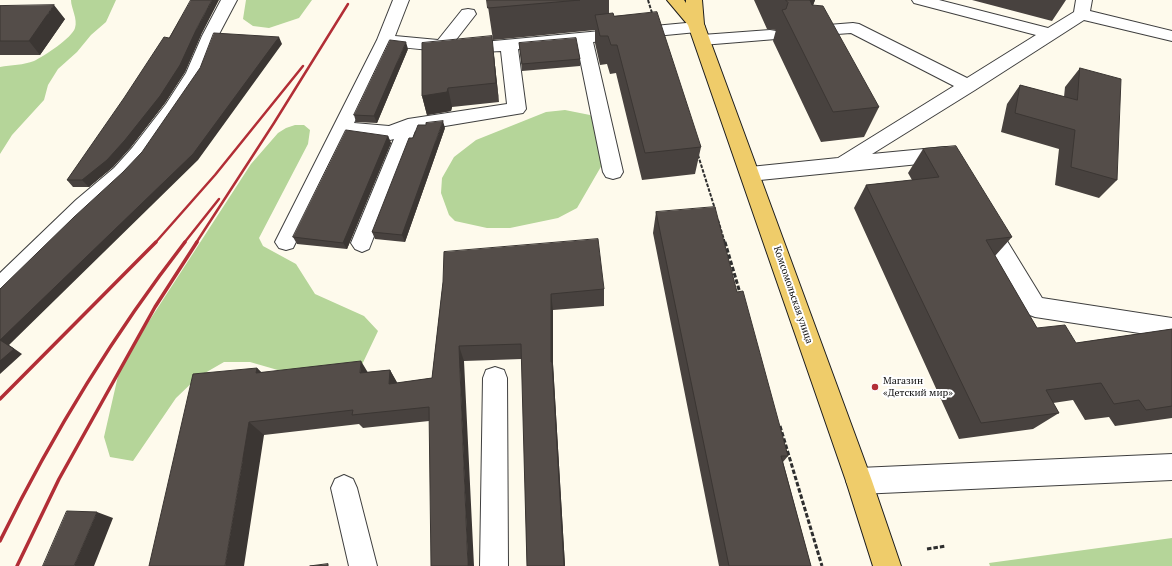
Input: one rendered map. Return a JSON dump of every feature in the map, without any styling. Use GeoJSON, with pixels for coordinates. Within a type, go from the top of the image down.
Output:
{"type":"FeatureCollection","features":[{"type":"Feature","properties":{"kind":"main road","name":"Комсомольская улица"},"geometry":{"type":"LineString","coordinates":[[674,0],[698,30]]}},
{"type":"Feature","properties":{"kind":"main road","name":"Комсомольская улица"},"geometry":{"type":"LineString","coordinates":[[694,0],[698,30],[859,481],[887,566]]}},
{"type":"Feature","properties":{"kind":"lane"},"geometry":{"type":"LineString","coordinates":[[0,287],[83,206],[121,173],[139,152],[172,108],[194,74],[210,36],[229,0]]}},
{"type":"Feature","properties":{"kind":"lane"},"geometry":{"type":"LineString","coordinates":[[286,242],[385,40],[401,0]]}},
{"type":"Feature","properties":{"kind":"lane"},"geometry":{"type":"LineString","coordinates":[[920,0],[1050,34]]}},
{"type":"Feature","properties":{"kind":"lane"},"geometry":{"type":"LineString","coordinates":[[840,165],[969,86],[1050,34],[1083,7],[1172,36]]}},
{"type":"Feature","properties":{"kind":"lane"},"geometry":{"type":"LineString","coordinates":[[442,46],[468,14]]}},
{"type":"Feature","properties":{"kind":"lane"},"geometry":{"type":"LineString","coordinates":[[809,31],[853,28],[969,86]]}},
{"type":"Feature","properties":{"kind":"lane"},"geometry":{"type":"LineString","coordinates":[[385,40],[442,46],[483,47],[658,31],[698,30],[770,34]]}},
{"type":"Feature","properties":{"kind":"lane"},"geometry":{"type":"LineString","coordinates":[[584,38],[613,172]]}},
{"type":"Feature","properties":{"kind":"lane"},"geometry":{"type":"LineString","coordinates":[[341,128],[390,133],[408,126],[517,109],[509,45]]}},
{"type":"Feature","properties":{"kind":"lane"},"geometry":{"type":"LineString","coordinates":[[362,243],[408,126]]}},
{"type":"Feature","properties":{"kind":"lane"},"geometry":{"type":"LineString","coordinates":[[750,174],[945,154],[956,174]]}},
{"type":"Feature","properties":{"kind":"lane"},"geometry":{"type":"LineString","coordinates":[[976,208],[1035,307],[1172,328]]}},
{"type":"Feature","properties":{"kind":"lane"},"geometry":{"type":"LineString","coordinates":[[494,566],[495,378]]}},
{"type":"Feature","properties":{"kind":"lane"},"geometry":{"type":"LineString","coordinates":[[859,481],[1172,467]]}},
{"type":"Feature","properties":{"kind":"lane"},"geometry":{"type":"LineString","coordinates":[[344,488],[364,566]]}},
{"type":"Feature","properties":{"kind":"path"},"geometry":{"type":"LineString","coordinates":[[648,0],[658,31]]}},
{"type":"Feature","properties":{"kind":"path"},"geometry":{"type":"LineString","coordinates":[[697,152],[741,296]]}},
{"type":"Feature","properties":{"kind":"path"},"geometry":{"type":"LineString","coordinates":[[780,425],[822,566]]}},
{"type":"Feature","properties":{"kind":"path"},"geometry":{"type":"LineString","coordinates":[[927,549],[946,546]]}},
{"type":"Feature","properties":{"kind":"green space"},"geometry":{"type":"Polygon","coordinates":[[[71,0],[116,0],[106,22],[91,35],[77,52],[58,69],[48,85],[44,100],[12,135],[0,154],[0,67],[34,61],[51,51],[69,37],[76,25],[71,0]]]}},
{"type":"Feature","properties":{"kind":"green space"},"geometry":{"type":"Polygon","coordinates":[[[246,0],[312,0],[299,18],[269,28],[253,26],[243,19],[246,0]]]}},
{"type":"Feature","properties":{"kind":"green space"},"geometry":{"type":"Polygon","coordinates":[[[565,110],[590,115],[603,127],[606,158],[577,208],[558,218],[510,228],[487,228],[455,221],[449,215],[441,193],[442,178],[454,157],[476,140],[546,112],[565,110]]]}},
{"type":"Feature","properties":{"kind":"green space"},"geometry":{"type":"Polygon","coordinates":[[[295,125],[304,125],[310,130],[308,144],[259,238],[263,246],[296,264],[315,294],[364,316],[378,331],[359,371],[295,375],[250,362],[224,362],[198,377],[176,398],[133,461],[110,457],[104,437],[118,376],[129,352],[251,164],[278,133],[295,125]]]}},
{"type":"Feature","properties":{"kind":"green space"},"geometry":{"type":"Polygon","coordinates":[[[1172,538],[1172,566],[990,566],[989,563],[1172,538]]]}},
{"type":"Feature","properties":{"kind":"building"},"geometry":{"type":"Polygon","coordinates":[[[191,0],[212,0],[180,65],[160,96],[107,160],[82,180],[67,180],[164,37],[169,38],[191,0]]]}},
{"type":"Feature","properties":{"kind":"building"},"geometry":{"type":"Polygon","coordinates":[[[487,0],[580,0],[488,8],[487,0]]]}},
{"type":"Feature","properties":{"kind":"building"},"geometry":{"type":"Polygon","coordinates":[[[786,0],[810,0],[812,5],[823,6],[879,107],[833,112],[782,10],[786,9],[788,3],[786,0]]]}},
{"type":"Feature","properties":{"kind":"building"},"geometry":{"type":"Polygon","coordinates":[[[54,5],[29,41],[0,41],[0,6],[54,5]]]}},
{"type":"Feature","properties":{"kind":"building"},"geometry":{"type":"Polygon","coordinates":[[[657,12],[701,147],[645,153],[617,45],[611,45],[608,36],[600,36],[595,15],[613,13],[614,16],[657,12]]]}},
{"type":"Feature","properties":{"kind":"building"},"geometry":{"type":"Polygon","coordinates":[[[214,33],[279,37],[193,154],[0,340],[0,289],[123,172],[142,152],[200,68],[214,33]]]}},
{"type":"Feature","properties":{"kind":"building"},"geometry":{"type":"Polygon","coordinates":[[[492,36],[496,83],[448,88],[447,92],[422,96],[422,43],[492,36]]]}},
{"type":"Feature","properties":{"kind":"building"},"geometry":{"type":"Polygon","coordinates":[[[576,38],[580,59],[522,64],[519,43],[576,38]]]}},
{"type":"Feature","properties":{"kind":"building"},"geometry":{"type":"Polygon","coordinates":[[[390,40],[406,42],[374,116],[354,115],[390,40]]]}},
{"type":"Feature","properties":{"kind":"building"},"geometry":{"type":"Polygon","coordinates":[[[1080,68],[1121,79],[1117,180],[1071,167],[1075,130],[1015,113],[1020,85],[1077,100],[1080,68]]]}},
{"type":"Feature","properties":{"kind":"building"},"geometry":{"type":"Polygon","coordinates":[[[443,121],[402,235],[372,232],[409,138],[413,138],[418,125],[426,125],[426,123],[443,121]]]}},
{"type":"Feature","properties":{"kind":"building"},"geometry":{"type":"Polygon","coordinates":[[[346,130],[388,136],[343,243],[293,237],[346,130]]]}},
{"type":"Feature","properties":{"kind":"building"},"geometry":{"type":"Polygon","coordinates":[[[956,146],[1012,237],[986,240],[1037,328],[1065,325],[1076,343],[1172,329],[1172,406],[1146,410],[1139,400],[1114,404],[1101,383],[1046,390],[1059,413],[981,423],[866,185],[939,177],[923,149],[956,146]]]}},
{"type":"Feature","properties":{"kind":"building"},"geometry":{"type":"Polygon","coordinates":[[[715,207],[737,292],[743,291],[788,456],[781,456],[811,566],[729,566],[656,212],[715,207]]]}},
{"type":"Feature","properties":{"kind":"building"},"geometry":{"type":"Polygon","coordinates":[[[598,239],[604,289],[551,294],[551,362],[564,566],[527,566],[521,344],[459,346],[468,566],[431,566],[429,407],[352,415],[353,410],[249,422],[225,566],[149,566],[193,374],[257,368],[256,373],[361,361],[360,373],[390,370],[389,384],[432,378],[443,282],[444,252],[598,239]]]}},
{"type":"Feature","properties":{"kind":"building"},"geometry":{"type":"Polygon","coordinates":[[[0,340],[14,349],[0,361],[0,340]]]}},
{"type":"Feature","properties":{"kind":"building"},"geometry":{"type":"Polygon","coordinates":[[[67,511],[97,512],[74,566],[43,566],[67,511]]]}},
{"type":"Feature","properties":{"kind":"building"},"geometry":{"type":"Polygon","coordinates":[[[328,564],[328,566],[310,566],[328,564]]]}},
{"type":"Feature","properties":{"kind":"railway"},"geometry":{"type":"LineString","coordinates":[[196,243],[274,123],[348,4]]}},
{"type":"Feature","properties":{"kind":"railway"},"geometry":{"type":"LineString","coordinates":[[155,243],[215,175],[303,66]]}},
{"type":"Feature","properties":{"kind":"railway"},"geometry":{"type":"LineString","coordinates":[[184,243],[219,199]]}},
{"type":"Feature","properties":{"kind":"railway"},"geometry":{"type":"LineString","coordinates":[[0,399],[156,242]]}},
{"type":"Feature","properties":{"kind":"railway"},"geometry":{"type":"LineString","coordinates":[[0,541],[62,424],[133,313],[185,242]]}},
{"type":"Feature","properties":{"kind":"railway"},"geometry":{"type":"LineString","coordinates":[[17,566],[59,479],[155,307],[197,242]]}},
{"type":"Feature","properties":{"kind":"place","name":"Магазин «Детский мир»"},"geometry":{"type":"Point","coordinates":[875,387]}}]}
